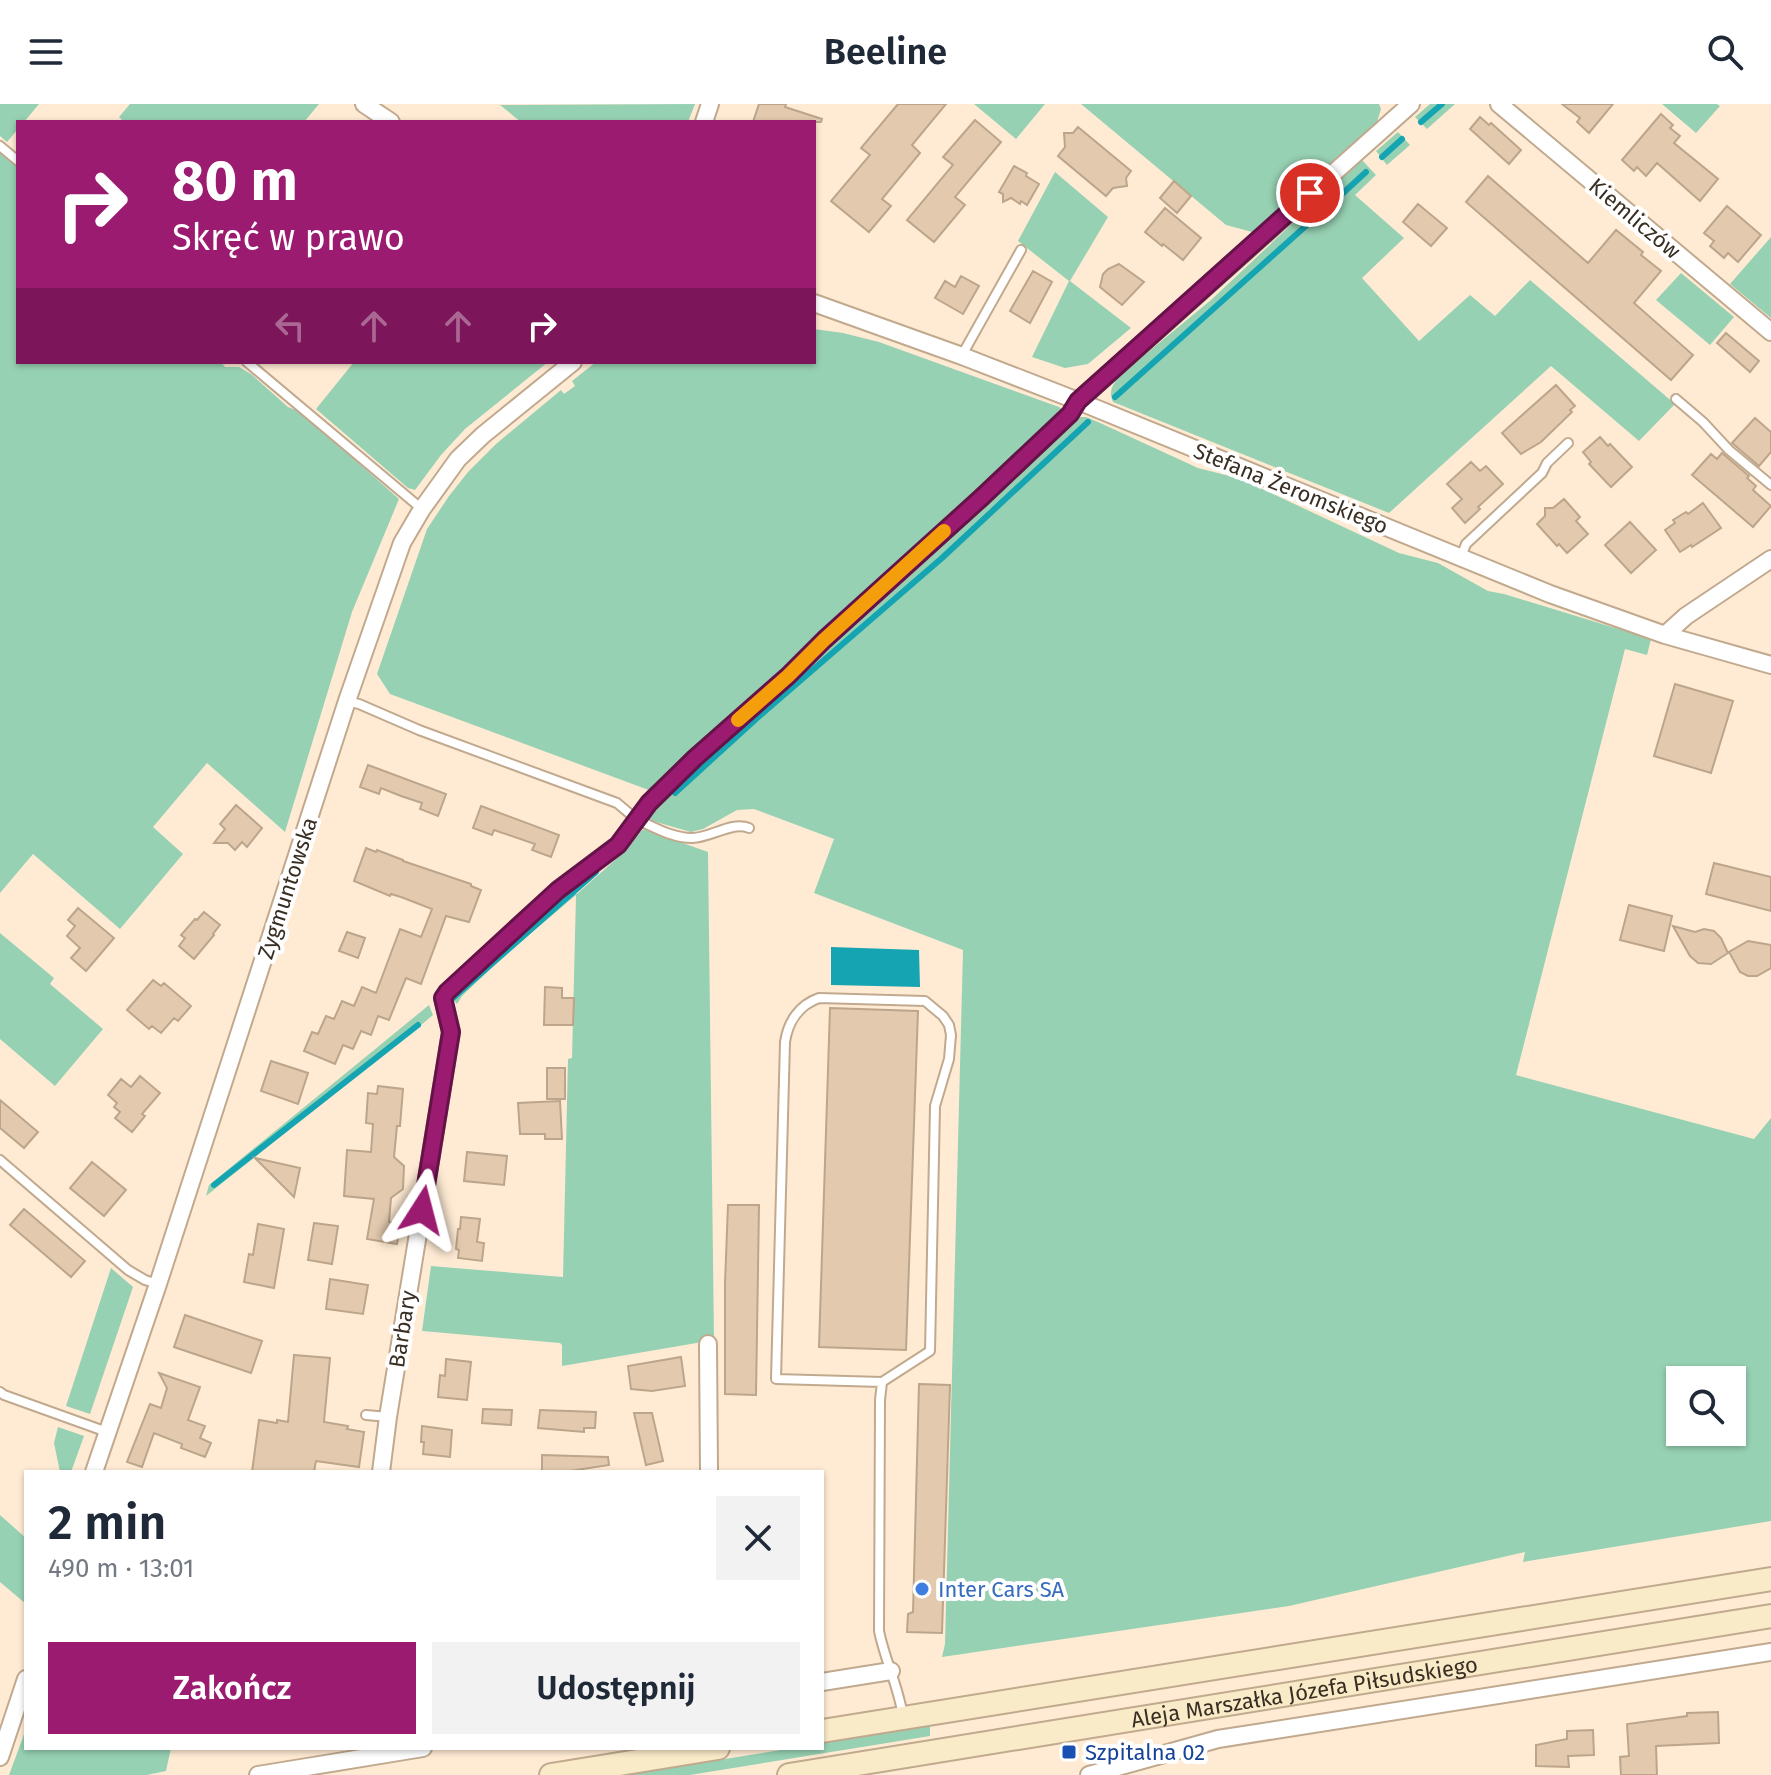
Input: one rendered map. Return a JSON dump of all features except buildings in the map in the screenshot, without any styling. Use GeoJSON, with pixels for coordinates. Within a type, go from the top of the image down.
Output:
{"type":"FeatureCollection","features":[{"type":"Feature","properties":{"kind":"main road","name":"Aleja Marszałka Józefa Piłsudskiego"},"geometry":{"type":"LineString","coordinates":[[824,1731],[1771,1579]]}},
{"type":"Feature","properties":{"kind":"main road","name":"Aleja Marszałka Józefa Piłsudskiego"},"geometry":{"type":"LineString","coordinates":[[789,1775],[1771,1616]]}},
{"type":"Feature","properties":{"kind":"main road"},"geometry":{"type":"LineString","coordinates":[[551,1775],[706,1750]]}},
{"type":"Feature","properties":{"kind":"street"},"geometry":{"type":"LineString","coordinates":[[364,104],[388,120]]}},
{"type":"Feature","properties":{"kind":"street","name":"Kiemliczów"},"geometry":{"type":"LineString","coordinates":[[1499,104],[1771,332]]}},
{"type":"Feature","properties":{"kind":"street"},"geometry":{"type":"LineString","coordinates":[[1078,401],[1407,105]]}},
{"type":"Feature","properties":{"kind":"street","name":"Stefana Żeromskiego"},"geometry":{"type":"LineString","coordinates":[[816,304],[1078,401],[1550,594],[1665,635],[1771,665]]}},
{"type":"Feature","properties":{"kind":"street","name":"Zygmuntowska"},"geometry":{"type":"LineString","coordinates":[[95,1470],[347,701],[402,543],[458,459],[571,364]]}},
{"type":"Feature","properties":{"kind":"street"},"geometry":{"type":"LineString","coordinates":[[1665,635],[1686,616],[1771,559]]}},
{"type":"Feature","properties":{"kind":"street","name":"Barbary"},"geometry":{"type":"LineString","coordinates":[[381,1470],[451,1032],[443,998]]}},
{"type":"Feature","properties":{"kind":"street"},"geometry":{"type":"LineString","coordinates":[[708,1344],[709,1470]]}},
{"type":"Feature","properties":{"kind":"street"},"geometry":{"type":"LineString","coordinates":[[1089,1775],[1218,1739],[1771,1652]]}},
{"type":"Feature","properties":{"kind":"street"},"geometry":{"type":"LineString","coordinates":[[824,1682],[891,1671]]}},
{"type":"Feature","properties":{"kind":"street"},"geometry":{"type":"LineString","coordinates":[[0,1757],[24,1685]]}},
{"type":"Feature","properties":{"kind":"street"},"geometry":{"type":"LineString","coordinates":[[258,1775],[411,1750]]}},
{"type":"Feature","properties":{"kind":"lane"},"geometry":{"type":"LineString","coordinates":[[0,146],[16,159]]}},
{"type":"Feature","properties":{"kind":"lane"},"geometry":{"type":"LineString","coordinates":[[962,356],[1021,250]]}},
{"type":"Feature","properties":{"kind":"lane"},"geometry":{"type":"LineString","coordinates":[[249,364],[422,509]]}},
{"type":"Feature","properties":{"kind":"lane"},"geometry":{"type":"LineString","coordinates":[[1676,399],[1771,485]]}},
{"type":"Feature","properties":{"kind":"lane"},"geometry":{"type":"LineString","coordinates":[[443,998],[558,890],[618,845],[649,803],[695,758],[992,488],[1070,414],[1078,401]]}},
{"type":"Feature","properties":{"kind":"lane"},"geometry":{"type":"LineString","coordinates":[[1461,558],[1466,544],[1542,473],[1547,463],[1568,443]]}},
{"type":"Feature","properties":{"kind":"lane"},"geometry":{"type":"LineString","coordinates":[[347,701],[617,803],[636,819],[670,835],[692,838],[731,827],[743,825],[749,828]]}},
{"type":"Feature","properties":{"kind":"lane"},"geometry":{"type":"LineString","coordinates":[[819,998],[925,1001],[943,1016],[951,1035],[949,1059],[935,1106],[930,1351],[882,1382],[776,1379],[785,1042],[793,1018],[819,998]]}},
{"type":"Feature","properties":{"kind":"lane"},"geometry":{"type":"LineString","coordinates":[[0,1160],[128,1270],[158,1284]]}},
{"type":"Feature","properties":{"kind":"lane"},"geometry":{"type":"LineString","coordinates":[[882,1382],[879,1631],[900,1697],[903,1718]]}},
{"type":"Feature","properties":{"kind":"lane"},"geometry":{"type":"LineString","coordinates":[[0,1392],[107,1432]]}},
{"type":"Feature","properties":{"kind":"lane"},"geometry":{"type":"LineString","coordinates":[[366,1415],[388,1417]]}},
{"type":"Feature","properties":{"kind":"green space"},"geometry":{"type":"Polygon","coordinates":[[[0,104],[39,104],[26,120],[16,120],[16,131],[7,142],[0,136],[0,104]]]}},
{"type":"Feature","properties":{"kind":"green space"},"geometry":{"type":"Polygon","coordinates":[[[130,104],[319,104],[306,120],[122,120],[119,117],[130,104]]]}},
{"type":"Feature","properties":{"kind":"green space"},"geometry":{"type":"Polygon","coordinates":[[[695,104],[689,120],[519,120],[500,105],[695,104]]]}},
{"type":"Feature","properties":{"kind":"green space"},"geometry":{"type":"Polygon","coordinates":[[[974,104],[1045,104],[1016,139],[974,104]]]}},
{"type":"Feature","properties":{"kind":"green space"},"geometry":{"type":"Polygon","coordinates":[[[1081,104],[1379,104],[1381,109],[1376,125],[1252,232],[1226,225],[1081,104]]]}},
{"type":"Feature","properties":{"kind":"green space"},"geometry":{"type":"Polygon","coordinates":[[[1430,104],[1455,104],[1427,129],[1415,117],[1430,104]]]}},
{"type":"Feature","properties":{"kind":"green space"},"geometry":{"type":"Polygon","coordinates":[[[1662,104],[1717,104],[1720,106],[1696,133],[1662,104]]]}},
{"type":"Feature","properties":{"kind":"green space"},"geometry":{"type":"Polygon","coordinates":[[[1398,132],[1410,145],[1387,165],[1376,151],[1398,132]]]}},
{"type":"Feature","properties":{"kind":"green space"},"geometry":{"type":"Polygon","coordinates":[[[0,151],[16,165],[16,364],[223,364],[225,367],[239,367],[288,407],[301,412],[399,499],[352,612],[285,832],[207,763],[153,827],[183,854],[120,929],[33,854],[0,893],[0,151]]]}},
{"type":"Feature","properties":{"kind":"green space"},"geometry":{"type":"Polygon","coordinates":[[[1362,160],[1376,175],[1355,195],[1404,238],[1362,278],[1419,341],[1470,295],[1495,316],[1530,280],[1675,404],[1639,441],[1551,366],[1389,513],[1113,402],[1111,391],[1119,376],[1211,300],[1362,160]]]}},
{"type":"Feature","properties":{"kind":"green space"},"geometry":{"type":"Polygon","coordinates":[[[1055,172],[1108,217],[1070,281],[1131,328],[1088,364],[1065,368],[1032,357],[1069,281],[1018,241],[1055,172]]]}},
{"type":"Feature","properties":{"kind":"green space"},"geometry":{"type":"Polygon","coordinates":[[[1771,237],[1771,318],[1730,284],[1771,237]]]}},
{"type":"Feature","properties":{"kind":"green space"},"geometry":{"type":"Polygon","coordinates":[[[1681,273],[1734,317],[1710,345],[1656,300],[1681,273]]]}},
{"type":"Feature","properties":{"kind":"green space"},"geometry":{"type":"Polygon","coordinates":[[[816,329],[879,342],[1059,407],[1062,416],[813,642],[776,681],[654,792],[390,694],[377,674],[427,529],[468,472],[496,444],[561,390],[564,394],[575,386],[572,381],[593,364],[816,364],[816,329]]]}},
{"type":"Feature","properties":{"kind":"green space"},"geometry":{"type":"Polygon","coordinates":[[[352,364],[546,364],[465,429],[415,490],[408,488],[316,409],[352,364]]]}},
{"type":"Feature","properties":{"kind":"green space"},"geometry":{"type":"Polygon","coordinates":[[[1086,417],[1198,468],[1241,479],[1399,553],[1438,563],[1488,591],[1651,639],[1647,655],[1625,649],[1516,1075],[1754,1139],[1771,1118],[1771,1521],[1523,1562],[1525,1552],[1289,1606],[942,1657],[945,1644],[963,950],[814,893],[834,839],[754,809],[737,810],[703,829],[691,832],[649,820],[649,810],[720,740],[1069,422],[1086,417]]]}},
{"type":"Feature","properties":{"kind":"green space"},"geometry":{"type":"Polygon","coordinates":[[[643,829],[708,852],[714,1340],[562,1366],[560,1343],[422,1331],[431,1266],[563,1277],[568,1059],[572,1058],[576,895],[503,957],[457,1004],[451,997],[570,888],[577,894],[624,852],[643,829]]]}},
{"type":"Feature","properties":{"kind":"green space"},"geometry":{"type":"Polygon","coordinates":[[[0,933],[54,978],[50,984],[103,1029],[55,1086],[0,1039],[0,933]]]}},
{"type":"Feature","properties":{"kind":"green space"},"geometry":{"type":"Polygon","coordinates":[[[429,1005],[433,1015],[426,1021],[206,1196],[209,1185],[429,1005]]]}},
{"type":"Feature","properties":{"kind":"green space"},"geometry":{"type":"Polygon","coordinates":[[[111,1268],[133,1287],[90,1414],[66,1406],[111,1268]]]}},
{"type":"Feature","properties":{"kind":"green space"},"geometry":{"type":"Polygon","coordinates":[[[58,1427],[84,1436],[72,1470],[60,1470],[54,1443],[58,1427]]]}},
{"type":"Feature","properties":{"kind":"green space"},"geometry":{"type":"Polygon","coordinates":[[[0,1515],[24,1536],[24,1602],[0,1582],[0,1515]]]}},
{"type":"Feature","properties":{"kind":"green space"},"geometry":{"type":"Polygon","coordinates":[[[930,1726],[930,1736],[690,1775],[625,1775],[781,1750],[824,1750],[824,1743],[930,1726]]]}},
{"type":"Feature","properties":{"kind":"green space"},"geometry":{"type":"Polygon","coordinates":[[[24,1734],[24,1750],[171,1750],[166,1771],[147,1775],[9,1775],[24,1734]]]}},
{"type":"Feature","properties":{"kind":"water"},"geometry":{"type":"Polygon","coordinates":[[[831,947],[919,950],[920,987],[831,985],[831,947]]]}},
{"type":"Feature","properties":{"kind":"waterway"},"geometry":{"type":"LineString","coordinates":[[1421,122],[1442,104]]}},
{"type":"Feature","properties":{"kind":"waterway"},"geometry":{"type":"LineString","coordinates":[[1382,157],[1402,139]]}},
{"type":"Feature","properties":{"kind":"waterway"},"geometry":{"type":"LineString","coordinates":[[1330,205],[1366,172]]}},
{"type":"Feature","properties":{"kind":"waterway"},"geometry":{"type":"LineString","coordinates":[[1115,397],[1318,215]]}},
{"type":"Feature","properties":{"kind":"waterway"},"geometry":{"type":"LineString","coordinates":[[675,793],[942,558],[1088,422]]}},
{"type":"Feature","properties":{"kind":"waterway"},"geometry":{"type":"LineString","coordinates":[[453,998],[596,872]]}},
{"type":"Feature","properties":{"kind":"waterway"},"geometry":{"type":"LineString","coordinates":[[214,1185],[418,1025]]}},
{"type":"Feature","properties":{"kind":"slow traffic"},"geometry":{"type":"LineString","coordinates":[[738,720],[944,531]]}},
{"type":"Feature","properties":{"kind":"place","name":"Inter Cars SA"},"geometry":{"type":"Point","coordinates":[922,1589]}},
{"type":"Feature","properties":{"kind":"place","name":"Szpitalna 02"},"geometry":{"type":"Point","coordinates":[1069,1752]}},
{"type":"Feature","properties":{"kind":"route"},"geometry":{"type":"LineString","coordinates":[[422,1210],[451,1032],[443,998],[447,992],[558,890],[618,845],[649,803],[695,758],[981,498],[1070,414],[1078,401],[1310,193]]}}]}
